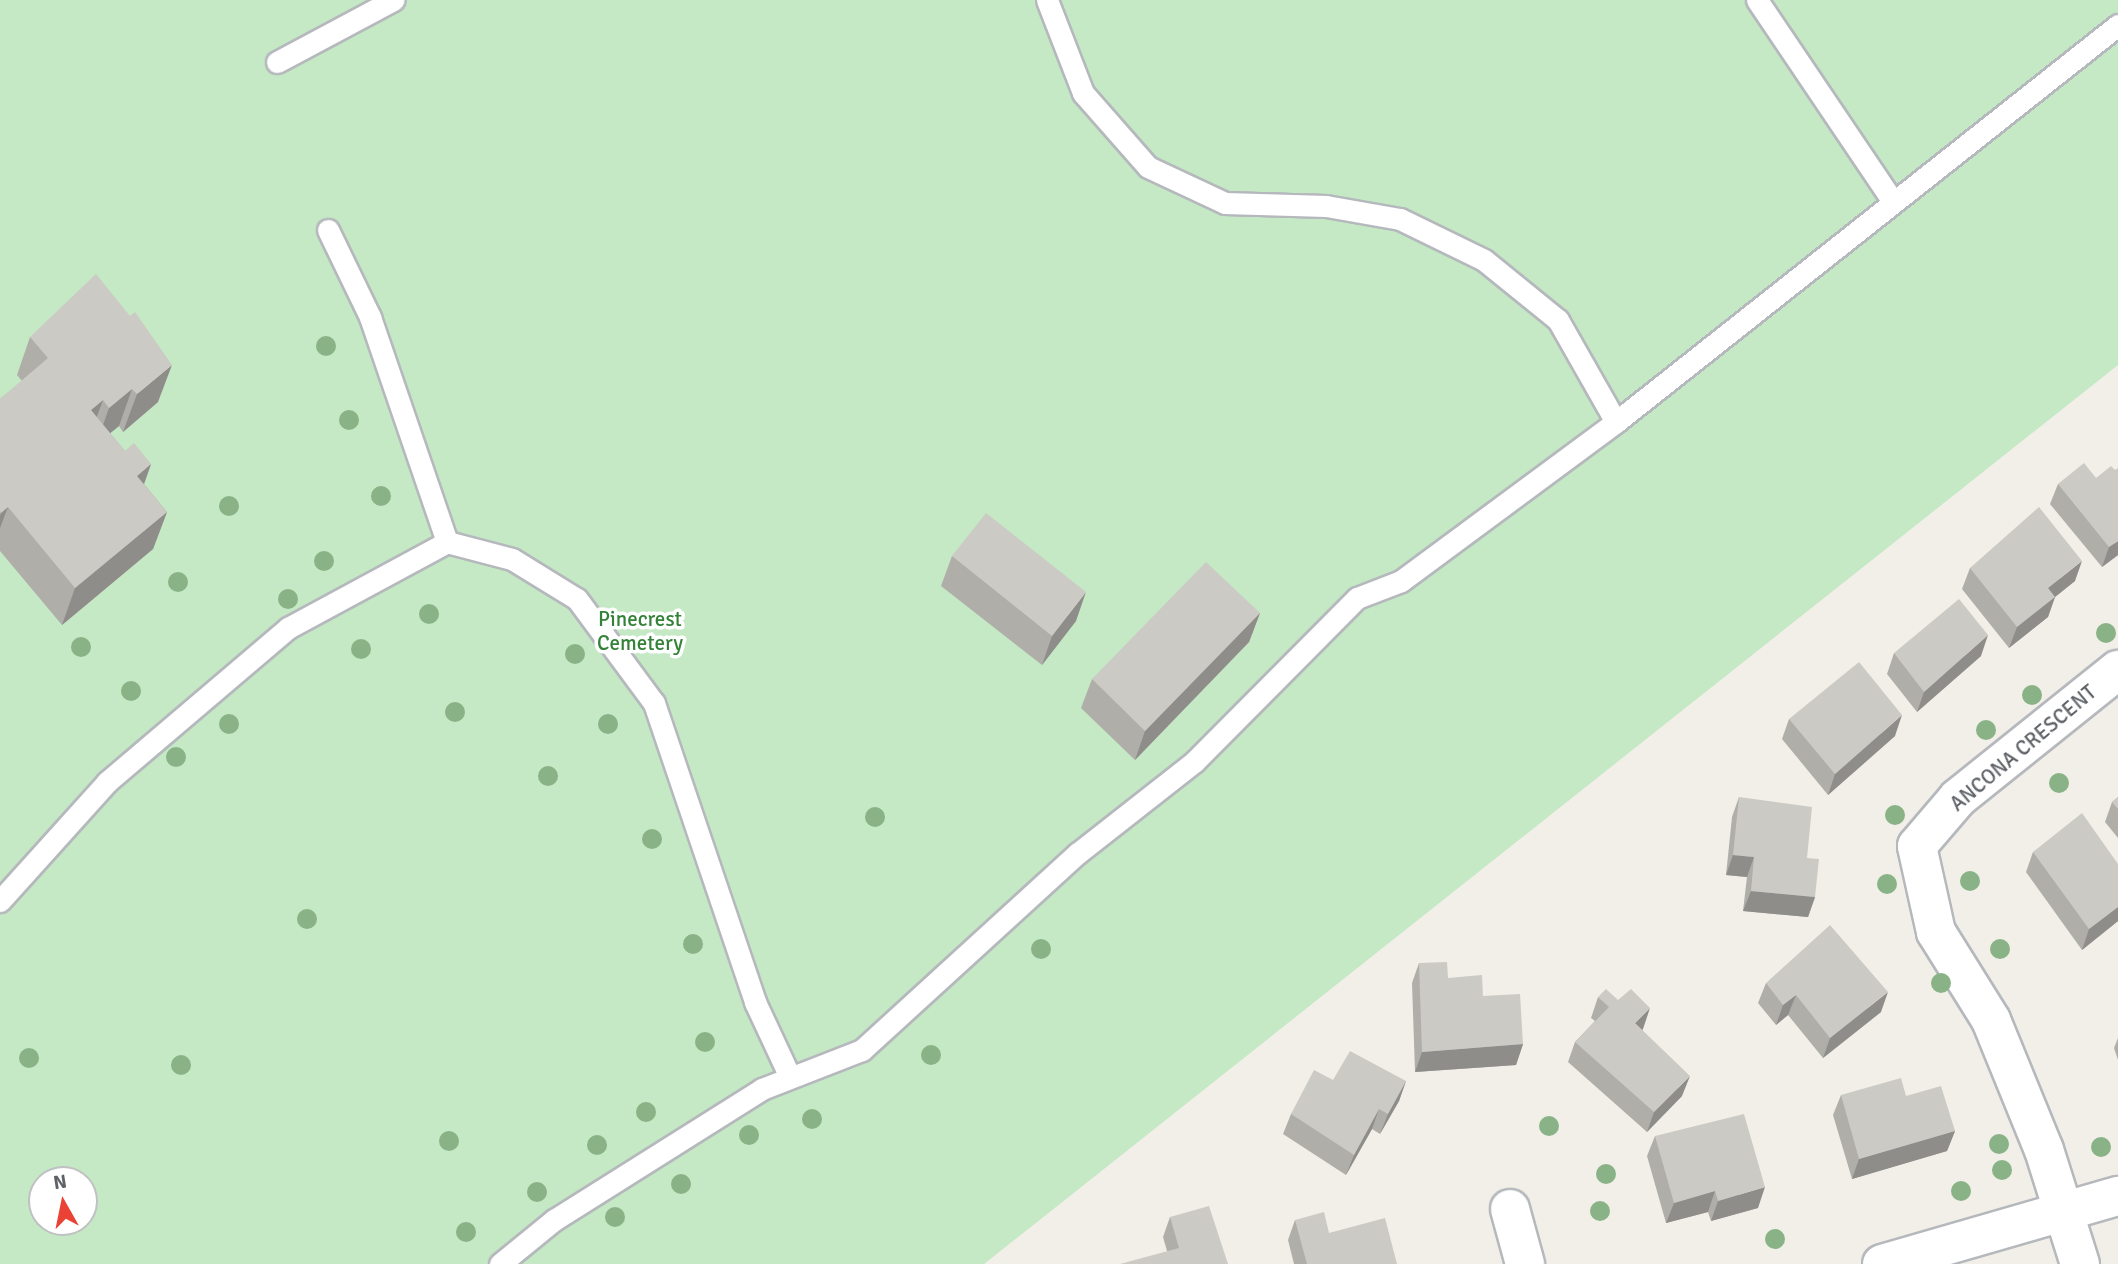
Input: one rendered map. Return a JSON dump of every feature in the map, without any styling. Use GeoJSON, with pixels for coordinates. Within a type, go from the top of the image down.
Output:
{"type":"FeatureCollection","features":[{"type":"Feature","properties":{"kind":"street","name":"ANCONA CRESCENT"},"geometry":{"type":"LineString","coordinates":[[2064,1212],[1991,1020],[1936,932],[1917,846],[1958,798],[2118,670]]}},
{"type":"Feature","properties":{"kind":"street"},"geometry":{"type":"LineString","coordinates":[[1882,1264],[2118,1196]]}},
{"type":"Feature","properties":{"kind":"street"},"geometry":{"type":"LineString","coordinates":[[1510,1209],[1525,1264]]}},
{"type":"Feature","properties":{"kind":"street"},"geometry":{"type":"LineString","coordinates":[[2064,1212],[2080,1264]]}},
{"type":"Feature","properties":{"kind":"lane"},"geometry":{"type":"LineString","coordinates":[[276,62],[393,0]]}},
{"type":"Feature","properties":{"kind":"lane"},"geometry":{"type":"LineString","coordinates":[[1047,0],[1083,93],[1148,167],[1224,203],[1326,206],[1400,219],[1484,260],[1559,320],[1616,422]]}},
{"type":"Feature","properties":{"kind":"lane"},"geometry":{"type":"LineString","coordinates":[[1758,0],[1891,199]]}},
{"type":"Feature","properties":{"kind":"lane"},"geometry":{"type":"LineString","coordinates":[[500,1264],[554,1220],[790,1077],[862,1050],[1078,853],[1194,762],[1357,598],[1401,581],[1616,422],[1891,199],[2118,25]]}},
{"type":"Feature","properties":{"kind":"lane"},"geometry":{"type":"LineString","coordinates":[[328,230],[370,317],[447,542]]}},
{"type":"Feature","properties":{"kind":"lane"},"geometry":{"type":"LineString","coordinates":[[0,901],[107,782],[288,628],[447,542],[512,559],[577,600],[654,703],[755,1002],[790,1077]]}},
{"type":"Feature","properties":{"kind":"green space","name":"Pinecrest Cemetery"},"geometry":{"type":"Polygon","coordinates":[[[0,0],[2118,0],[2118,365],[984,1264],[0,1264],[0,0]]]}},
{"type":"Feature","properties":{"kind":"building"},"geometry":{"type":"Polygon","coordinates":[[[96,274],[130,316],[135,312],[172,365],[137,394],[132,389],[109,408],[103,400],[91,410],[125,451],[134,443],[151,464],[137,476],[167,512],[75,588],[8,507],[1,513],[0,511],[0,399],[48,358],[30,337],[96,274]]]}},
{"type":"Feature","properties":{"kind":"building"},"geometry":{"type":"Polygon","coordinates":[[[2084,463],[2096,478],[2111,466],[2115,470],[2118,468],[2118,541],[2109,547],[2058,484],[2084,463]]]}},
{"type":"Feature","properties":{"kind":"building"},"geometry":{"type":"Polygon","coordinates":[[[2039,507],[2082,561],[2048,588],[2055,597],[2017,627],[1970,568],[2039,507]]]}},
{"type":"Feature","properties":{"kind":"building"},"geometry":{"type":"Polygon","coordinates":[[[986,513],[1086,592],[1052,636],[952,556],[986,513]]]}},
{"type":"Feature","properties":{"kind":"building"},"geometry":{"type":"Polygon","coordinates":[[[1206,562],[1260,613],[1145,731],[1092,679],[1206,562]]]}},
{"type":"Feature","properties":{"kind":"building"},"geometry":{"type":"Polygon","coordinates":[[[1959,599],[1988,635],[1924,692],[1894,653],[1959,599]]]}},
{"type":"Feature","properties":{"kind":"building"},"geometry":{"type":"Polygon","coordinates":[[[1859,662],[1902,715],[1835,774],[1789,719],[1859,662]]]}},
{"type":"Feature","properties":{"kind":"building"},"geometry":{"type":"Polygon","coordinates":[[[1739,797],[1812,807],[1807,858],[1819,859],[1815,897],[1751,891],[1754,857],[1733,855],[1739,797]]]}},
{"type":"Feature","properties":{"kind":"building"},"geometry":{"type":"Polygon","coordinates":[[[2118,797],[2118,809],[2112,802],[2118,797]]]}},
{"type":"Feature","properties":{"kind":"building"},"geometry":{"type":"Polygon","coordinates":[[[2082,813],[2118,864],[2118,907],[2089,929],[2033,852],[2082,813]]]}},
{"type":"Feature","properties":{"kind":"building"},"geometry":{"type":"Polygon","coordinates":[[[1830,925],[1888,992],[1830,1038],[1796,995],[1783,1005],[1766,983],[1830,925]]]}},
{"type":"Feature","properties":{"kind":"building"},"geometry":{"type":"Polygon","coordinates":[[[1447,962],[1448,978],[1482,975],[1483,996],[1520,994],[1523,1044],[1422,1052],[1419,963],[1447,962]]]}},
{"type":"Feature","properties":{"kind":"building"},"geometry":{"type":"Polygon","coordinates":[[[1606,989],[1618,1000],[1631,989],[1650,1008],[1635,1023],[1690,1076],[1654,1112],[1575,1042],[1609,1007],[1598,997],[1606,989]]]}},
{"type":"Feature","properties":{"kind":"building"},"geometry":{"type":"Polygon","coordinates":[[[1350,1051],[1406,1081],[1388,1114],[1379,1109],[1354,1155],[1291,1114],[1314,1070],[1333,1080],[1350,1051]]]}},
{"type":"Feature","properties":{"kind":"building"},"geometry":{"type":"Polygon","coordinates":[[[1901,1078],[1906,1096],[1941,1086],[1955,1131],[1859,1159],[1841,1095],[1901,1078]]]}},
{"type":"Feature","properties":{"kind":"building"},"geometry":{"type":"Polygon","coordinates":[[[1744,1114],[1765,1187],[1718,1201],[1715,1191],[1674,1203],[1655,1136],[1744,1114]]]}},
{"type":"Feature","properties":{"kind":"building"},"geometry":{"type":"Polygon","coordinates":[[[1209,1206],[1228,1264],[1120,1264],[1179,1248],[1170,1217],[1209,1206]]]}},
{"type":"Feature","properties":{"kind":"building"},"geometry":{"type":"Polygon","coordinates":[[[1324,1212],[1329,1233],[1385,1218],[1397,1264],[1307,1264],[1295,1220],[1324,1212]]]}}]}
